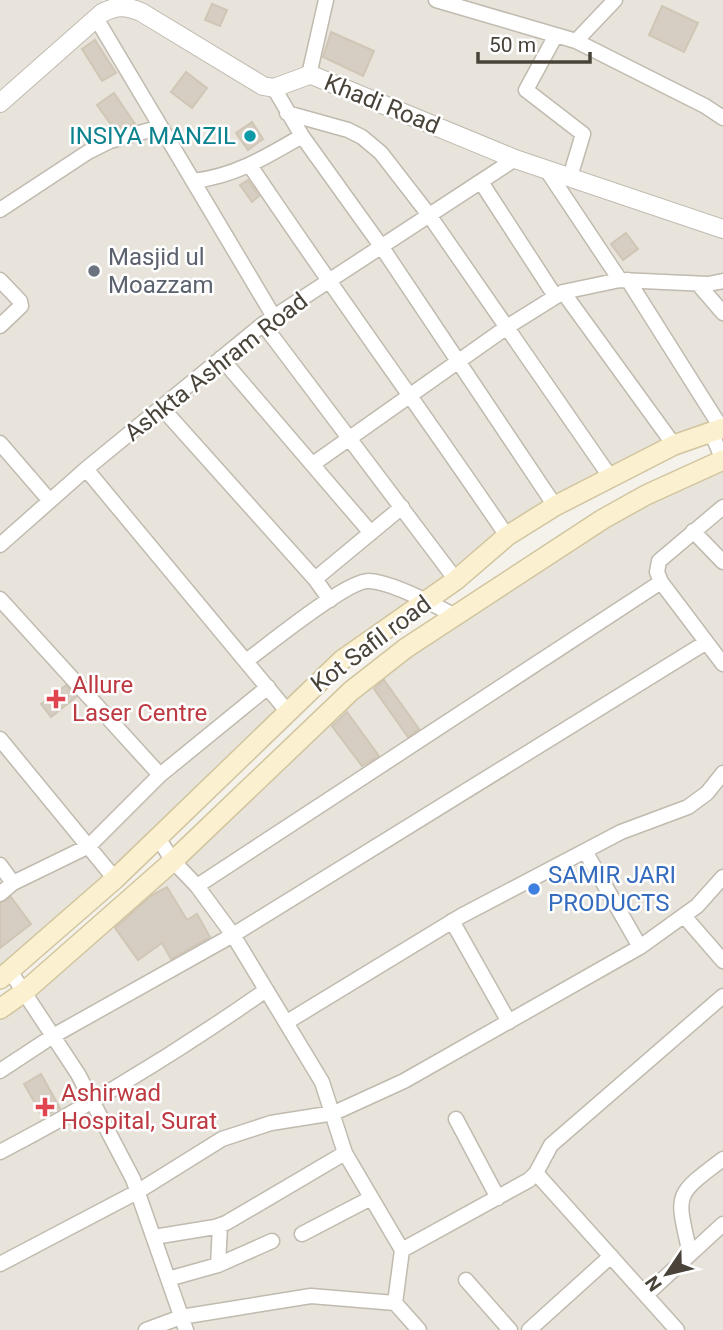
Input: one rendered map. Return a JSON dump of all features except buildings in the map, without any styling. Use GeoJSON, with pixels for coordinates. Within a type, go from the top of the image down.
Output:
{"type":"FeatureCollection","features":[{"type":"Feature","properties":{"kind":"main road","name":"Kot Safil road"},"geometry":{"type":"LineString","coordinates":[[5,975],[158,838],[342,660],[456,580],[508,536],[555,506],[674,446],[718,430]]}},
{"type":"Feature","properties":{"kind":"main road","name":"Kot Safil road"},"geometry":{"type":"LineString","coordinates":[[0,1009],[24,992],[173,861],[351,691],[406,648],[577,536],[646,495],[723,460]]}},
{"type":"Feature","properties":{"kind":"street"},"geometry":{"type":"LineString","coordinates":[[309,75],[326,0]]}},
{"type":"Feature","properties":{"kind":"street"},"geometry":{"type":"LineString","coordinates":[[436,0],[576,41],[705,106],[723,118]]}},
{"type":"Feature","properties":{"kind":"street"},"geometry":{"type":"LineString","coordinates":[[576,41],[615,0]]}},
{"type":"Feature","properties":{"kind":"street"},"geometry":{"type":"LineString","coordinates":[[0,103],[96,18],[112,8],[130,4],[263,86],[274,88],[302,136],[381,246],[555,506]]}},
{"type":"Feature","properties":{"kind":"street"},"geometry":{"type":"LineString","coordinates":[[96,18],[194,181],[269,320],[349,439],[456,580]]}},
{"type":"Feature","properties":{"kind":"street"},"geometry":{"type":"LineString","coordinates":[[556,35],[526,90],[583,134],[570,177]]}},
{"type":"Feature","properties":{"kind":"street","name":"Khadi Road"},"geometry":{"type":"LineString","coordinates":[[274,88],[309,75],[332,82],[515,159],[723,229]]}},
{"type":"Feature","properties":{"kind":"street"},"geometry":{"type":"LineString","coordinates":[[287,113],[348,130],[362,137],[381,153],[429,215],[611,478]]}},
{"type":"Feature","properties":{"kind":"street"},"geometry":{"type":"LineString","coordinates":[[0,210],[88,152],[110,141],[161,127]]}},
{"type":"Feature","properties":{"kind":"street"},"geometry":{"type":"LineString","coordinates":[[194,181],[212,179],[251,167],[302,136]]}},
{"type":"Feature","properties":{"kind":"street","name":"Ashkta Ashram Road"},"geometry":{"type":"LineString","coordinates":[[3,537],[269,320],[515,159]]}},
{"type":"Feature","properties":{"kind":"street"},"geometry":{"type":"LineString","coordinates":[[251,167],[328,282],[508,536]]}},
{"type":"Feature","properties":{"kind":"street"},"geometry":{"type":"LineString","coordinates":[[546,169],[624,280],[718,430],[723,460]]}},
{"type":"Feature","properties":{"kind":"street"},"geometry":{"type":"LineString","coordinates":[[481,182],[559,294],[674,446]]}},
{"type":"Feature","properties":{"kind":"street"},"geometry":{"type":"LineString","coordinates":[[0,280],[20,301],[21,306],[0,326]]}},
{"type":"Feature","properties":{"kind":"street"},"geometry":{"type":"LineString","coordinates":[[313,464],[559,294],[624,280],[698,284],[723,281]]}},
{"type":"Feature","properties":{"kind":"street"},"geometry":{"type":"LineString","coordinates":[[698,284],[723,313]]}},
{"type":"Feature","properties":{"kind":"street"},"geometry":{"type":"LineString","coordinates":[[221,358],[371,533]]}},
{"type":"Feature","properties":{"kind":"street"},"geometry":{"type":"LineString","coordinates":[[162,408],[315,579],[330,600]]}},
{"type":"Feature","properties":{"kind":"street"},"geometry":{"type":"LineString","coordinates":[[0,443],[50,501]]}},
{"type":"Feature","properties":{"kind":"street"},"geometry":{"type":"LineString","coordinates":[[86,469],[287,711]]}},
{"type":"Feature","properties":{"kind":"street"},"geometry":{"type":"LineString","coordinates":[[315,579],[402,507]]}},
{"type":"Feature","properties":{"kind":"street"},"geometry":{"type":"LineString","coordinates":[[723,507],[659,561],[656,572],[705,643],[723,664]]}},
{"type":"Feature","properties":{"kind":"street"},"geometry":{"type":"LineString","coordinates":[[693,531],[723,562]]}},
{"type":"Feature","properties":{"kind":"street"},"geometry":{"type":"LineString","coordinates":[[246,661],[330,600],[361,582],[370,581],[427,601],[455,616]]}},
{"type":"Feature","properties":{"kind":"street"},"geometry":{"type":"LineString","coordinates":[[197,886],[661,582]]}},
{"type":"Feature","properties":{"kind":"street"},"geometry":{"type":"LineString","coordinates":[[0,599],[160,775]]}},
{"type":"Feature","properties":{"kind":"street"},"geometry":{"type":"LineString","coordinates":[[0,1071],[53,1036],[233,935],[705,643]]}},
{"type":"Feature","properties":{"kind":"street"},"geometry":{"type":"LineString","coordinates":[[0,894],[13,883],[89,846],[160,775],[268,687]]}},
{"type":"Feature","properties":{"kind":"street"},"geometry":{"type":"LineString","coordinates":[[0,739],[115,878]]}},
{"type":"Feature","properties":{"kind":"street"},"geometry":{"type":"LineString","coordinates":[[287,1022],[452,921],[637,825],[688,807],[707,793],[723,773]]}},
{"type":"Feature","properties":{"kind":"street"},"geometry":{"type":"LineString","coordinates":[[158,838],[173,861],[197,886],[233,935],[322,1082],[345,1153],[402,1250],[395,1303]]}},
{"type":"Feature","properties":{"kind":"street"},"geometry":{"type":"LineString","coordinates":[[585,851],[640,947]]}},
{"type":"Feature","properties":{"kind":"street"},"geometry":{"type":"LineString","coordinates":[[0,865],[13,883]]}},
{"type":"Feature","properties":{"kind":"street"},"geometry":{"type":"LineString","coordinates":[[0,1264],[137,1192],[222,1139],[271,1123],[334,1113],[404,1081],[640,947],[697,906],[723,877]]}},
{"type":"Feature","properties":{"kind":"street"},"geometry":{"type":"LineString","coordinates":[[684,916],[723,961]]}},
{"type":"Feature","properties":{"kind":"street"},"geometry":{"type":"LineString","coordinates":[[452,921],[509,1022]]}},
{"type":"Feature","properties":{"kind":"street"},"geometry":{"type":"LineString","coordinates":[[5,975],[24,992],[78,1074],[133,1179],[184,1324]]}},
{"type":"Feature","properties":{"kind":"street"},"geometry":{"type":"LineString","coordinates":[[0,1152],[93,1102],[215,1026],[266,990]]}},
{"type":"Feature","properties":{"kind":"street"},"geometry":{"type":"LineString","coordinates":[[402,1250],[521,1185],[536,1173],[551,1145],[723,996]]}},
{"type":"Feature","properties":{"kind":"street"},"geometry":{"type":"LineString","coordinates":[[456,1119],[498,1198]]}},
{"type":"Feature","properties":{"kind":"street"},"geometry":{"type":"LineString","coordinates":[[154,1237],[219,1226],[237,1218],[345,1153]]}},
{"type":"Feature","properties":{"kind":"street"},"geometry":{"type":"LineString","coordinates":[[691,1254],[680,1209],[682,1197],[687,1187],[723,1159]]}},
{"type":"Feature","properties":{"kind":"street"},"geometry":{"type":"LineString","coordinates":[[536,1173],[677,1330]]}},
{"type":"Feature","properties":{"kind":"street"},"geometry":{"type":"LineString","coordinates":[[302,1234],[371,1198]]}},
{"type":"Feature","properties":{"kind":"street"},"geometry":{"type":"LineString","coordinates":[[647,1294],[723,1224]]}},
{"type":"Feature","properties":{"kind":"street"},"geometry":{"type":"LineString","coordinates":[[218,1265],[219,1226]]}},
{"type":"Feature","properties":{"kind":"street"},"geometry":{"type":"LineString","coordinates":[[168,1279],[218,1265],[272,1241]]}},
{"type":"Feature","properties":{"kind":"street"},"geometry":{"type":"LineString","coordinates":[[529,1330],[611,1256]]}},
{"type":"Feature","properties":{"kind":"street"},"geometry":{"type":"LineString","coordinates":[[466,1280],[510,1330]]}},
{"type":"Feature","properties":{"kind":"street"},"geometry":{"type":"LineString","coordinates":[[146,1330],[311,1296],[395,1303],[419,1330]]}},
{"type":"Feature","properties":{"kind":"shaded area"},"geometry":{"type":"Polygon","coordinates":[[[0,0],[103,0],[0,92],[0,0]]]}},
{"type":"Feature","properties":{"kind":"shaded area"},"geometry":{"type":"Polygon","coordinates":[[[125,0],[723,0],[723,223],[518,155],[332,79],[272,83],[125,0]]]}},
{"type":"Feature","properties":{"kind":"shaded area"},"geometry":{"type":"Polygon","coordinates":[[[116,9],[266,98],[311,84],[519,167],[723,237],[723,424],[461,564],[332,658],[0,974],[0,109],[116,9]]]}},
{"type":"Feature","properties":{"kind":"shaded area"},"geometry":{"type":"Polygon","coordinates":[[[723,468],[723,1330],[0,1330],[0,1013],[360,690],[648,500],[723,468]]]}},
{"type":"Feature","properties":{"kind":"place","name":"INSIYA MANZIL"},"geometry":{"type":"Point","coordinates":[250,136]}},
{"type":"Feature","properties":{"kind":"place","name":"Masjid ul Moazzam"},"geometry":{"type":"Point","coordinates":[94,271]}},
{"type":"Feature","properties":{"kind":"place","name":"Allure Laser Centre"},"geometry":{"type":"Point","coordinates":[56,699]}},
{"type":"Feature","properties":{"kind":"place","name":"SAMIR JARI PRODUCTS"},"geometry":{"type":"Point","coordinates":[534,889]}},
{"type":"Feature","properties":{"kind":"place","name":"Ashirwad Hospital, Surat"},"geometry":{"type":"Point","coordinates":[45,1107]}}]}
